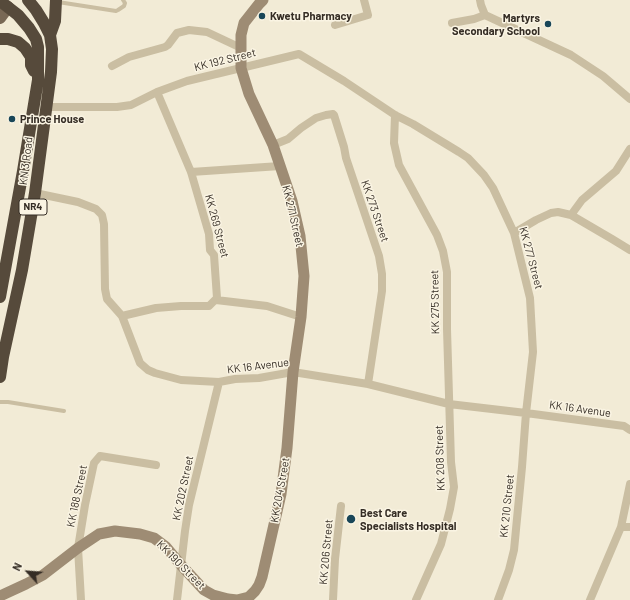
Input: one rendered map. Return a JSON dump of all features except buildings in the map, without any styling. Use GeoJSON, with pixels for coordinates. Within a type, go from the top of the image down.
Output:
{"type":"FeatureCollection","features":[{"type":"Feature","properties":{"kind":"highway","name":"KN 3 Road"},"geometry":{"type":"LineString","coordinates":[[0,377],[1,361],[22,270],[35,193],[47,107],[52,49],[50,35],[36,10],[28,0]]}},
{"type":"Feature","properties":{"kind":"highway"},"geometry":{"type":"LineString","coordinates":[[50,35],[55,21],[56,1]]}},
{"type":"Feature","properties":{"kind":"highway","name":"KN 3 Road"},"geometry":{"type":"LineString","coordinates":[[0,297],[38,80],[38,48],[36,39],[22,19],[7,3]]}},
{"type":"Feature","properties":{"kind":"highway"},"geometry":{"type":"LineString","coordinates":[[0,39],[8,39],[18,42],[25,48],[31,57],[31,65],[38,80]]}},
{"type":"Feature","properties":{"kind":"main road"},"geometry":{"type":"LineString","coordinates":[[0,18],[7,3]]}},
{"type":"Feature","properties":{"kind":"street","name":"KK 271 Street"},"geometry":{"type":"LineString","coordinates":[[263,0],[244,23],[241,34],[241,68],[249,94],[273,146],[292,201],[300,236],[304,276],[301,317],[293,372]]}},
{"type":"Feature","properties":{"kind":"street"},"geometry":{"type":"LineString","coordinates":[[335,25],[368,15],[364,0]]}},
{"type":"Feature","properties":{"kind":"street"},"geometry":{"type":"LineString","coordinates":[[480,0],[485,15],[572,55],[603,76],[630,99]]}},
{"type":"Feature","properties":{"kind":"street"},"geometry":{"type":"LineString","coordinates":[[452,23],[474,20],[485,15]]}},
{"type":"Feature","properties":{"kind":"street"},"geometry":{"type":"LineString","coordinates":[[112,66],[129,57],[165,48],[177,33],[189,30],[207,32],[241,48]]}},
{"type":"Feature","properties":{"kind":"street","name":"KK 192 Street"},"geometry":{"type":"LineString","coordinates":[[47,107],[116,107],[131,105],[157,92],[187,81],[298,54],[344,81],[395,115]]}},
{"type":"Feature","properties":{"kind":"street","name":"KK 269 Street"},"geometry":{"type":"LineString","coordinates":[[157,92],[191,172],[209,234],[210,250],[214,255],[217,292],[216,300]]}},
{"type":"Feature","properties":{"kind":"street","name":"KK 273 Street"},"geometry":{"type":"LineString","coordinates":[[273,146],[288,139],[316,118],[333,114],[379,256],[382,274],[382,291],[368,384]]}},
{"type":"Feature","properties":{"kind":"street","name":"KK 277 Street"},"geometry":{"type":"LineString","coordinates":[[395,115],[413,124],[468,158],[484,175],[493,188],[514,233],[530,298],[533,352],[526,412]]}},
{"type":"Feature","properties":{"kind":"street","name":"KK 275 Street"},"geometry":{"type":"LineString","coordinates":[[395,115],[394,143],[399,165],[437,234],[443,251],[447,272],[449,404]]}},
{"type":"Feature","properties":{"kind":"street"},"geometry":{"type":"LineString","coordinates":[[571,215],[582,200],[616,171],[630,149]]}},
{"type":"Feature","properties":{"kind":"street"},"geometry":{"type":"LineString","coordinates":[[191,172],[280,166]]}},
{"type":"Feature","properties":{"kind":"street","name":"KK 16 Avenue"},"geometry":{"type":"LineString","coordinates":[[35,193],[78,202],[96,209],[102,215],[104,224],[105,289],[107,299],[122,316],[140,363],[148,370],[155,373],[181,380],[219,382],[235,379],[259,378],[293,372],[368,384],[449,404],[526,412],[624,426],[630,430]]}},
{"type":"Feature","properties":{"kind":"street"},"geometry":{"type":"LineString","coordinates":[[514,233],[536,220],[551,213],[558,212],[571,215],[630,250]]}},
{"type":"Feature","properties":{"kind":"street"},"geometry":{"type":"LineString","coordinates":[[122,316],[156,308],[209,306],[216,300],[267,306],[301,317]]}},
{"type":"Feature","properties":{"kind":"street","name":"KK 204 Street"},"geometry":{"type":"LineString","coordinates":[[243,599],[255,591],[262,577],[281,494],[288,448],[293,372]]}},
{"type":"Feature","properties":{"kind":"street","name":"KK 202 Street"},"geometry":{"type":"LineString","coordinates":[[177,600],[189,506],[219,382]]}},
{"type":"Feature","properties":{"kind":"street","name":"KK 208 Street"},"geometry":{"type":"LineString","coordinates":[[416,600],[441,544],[454,487],[451,462],[449,404]]}},
{"type":"Feature","properties":{"kind":"street","name":"KK 210 Street"},"geometry":{"type":"LineString","coordinates":[[498,600],[509,570],[514,550],[526,412]]}},
{"type":"Feature","properties":{"kind":"street","name":"KK 188 Street"},"geometry":{"type":"LineString","coordinates":[[81,600],[78,548],[94,463],[100,456],[156,465]]}},
{"type":"Feature","properties":{"kind":"street"},"geometry":{"type":"LineString","coordinates":[[590,600],[621,527],[630,484]]}},
{"type":"Feature","properties":{"kind":"street","name":"KK 206 Street"},"geometry":{"type":"LineString","coordinates":[[333,600],[335,559],[341,506]]}},
{"type":"Feature","properties":{"kind":"street"},"geometry":{"type":"LineString","coordinates":[[621,527],[630,527]]}},
{"type":"Feature","properties":{"kind":"street","name":"KK 190 Street"},"geometry":{"type":"LineString","coordinates":[[0,596],[43,575],[99,534],[115,531],[140,534],[154,538],[166,546],[204,590],[228,599],[243,599]]}},
{"type":"Feature","properties":{"kind":"lane"},"geometry":{"type":"LineString","coordinates":[[56,1],[116,11],[124,6],[124,0]]}},
{"type":"Feature","properties":{"kind":"lane"},"geometry":{"type":"LineString","coordinates":[[0,402],[64,411]]}},
{"type":"Feature","properties":{"kind":"place","name":"Kwetu Pharmacy"},"geometry":{"type":"Point","coordinates":[262,16]}},
{"type":"Feature","properties":{"kind":"place","name":"Martyrs Secondary School"},"geometry":{"type":"Point","coordinates":[548,24]}},
{"type":"Feature","properties":{"kind":"place","name":"Prince House"},"geometry":{"type":"Point","coordinates":[12,119]}},
{"type":"Feature","properties":{"kind":"place","name":"Best Care Specialists Hospital"},"geometry":{"type":"Point","coordinates":[351,519]}}]}
